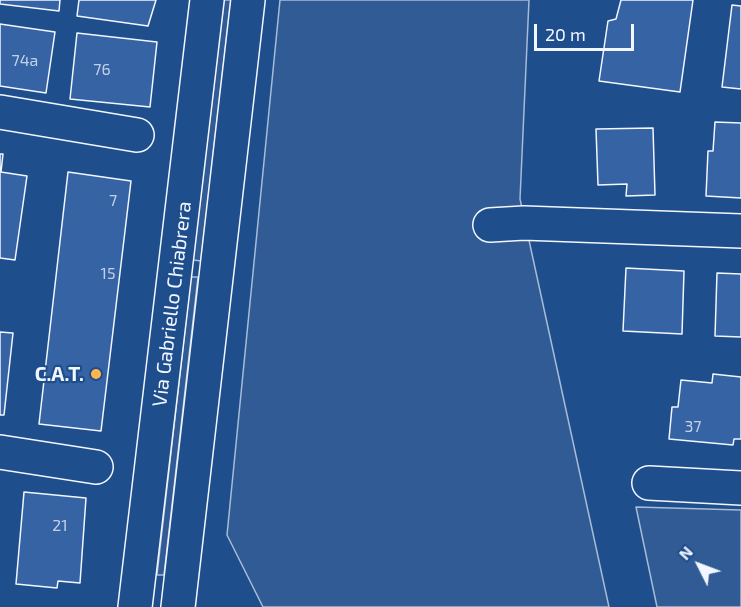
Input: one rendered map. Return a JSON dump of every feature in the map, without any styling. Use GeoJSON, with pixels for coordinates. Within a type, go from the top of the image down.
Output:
{"type":"FeatureCollection","features":[{"type":"Feature","properties":{"kind":"street","name":"Via Gabriello Chiabrera"},"geometry":{"type":"LineString","coordinates":[[136,607],[207,0]]}},
{"type":"Feature","properties":{"kind":"street","name":"Via Gabriello Chiabrera"},"geometry":{"type":"LineString","coordinates":[[178,607],[248,0]]}},
{"type":"Feature","properties":{"kind":"street"},"geometry":{"type":"LineString","coordinates":[[0,112],[137,135]]}},
{"type":"Feature","properties":{"kind":"street"},"geometry":{"type":"LineString","coordinates":[[490,225],[524,224],[741,231]]}},
{"type":"Feature","properties":{"kind":"street"},"geometry":{"type":"LineString","coordinates":[[0,452],[96,467]]}},
{"type":"Feature","properties":{"kind":"street"},"geometry":{"type":"LineString","coordinates":[[649,483],[741,488]]}},
{"type":"Feature","properties":{"kind":"shaded area"},"geometry":{"type":"Polygon","coordinates":[[[224,0],[231,0],[201,261],[193,260],[224,0]]]}},
{"type":"Feature","properties":{"kind":"shaded area"},"geometry":{"type":"Polygon","coordinates":[[[280,0],[529,0],[520,199],[609,607],[263,607],[227,535],[280,0]]]}},
{"type":"Feature","properties":{"kind":"shaded area"},"geometry":{"type":"Polygon","coordinates":[[[191,277],[198,277],[164,575],[157,575],[191,277]]]}},
{"type":"Feature","properties":{"kind":"shaded area"},"geometry":{"type":"Polygon","coordinates":[[[636,507],[741,510],[741,607],[657,607],[636,507]]]}},
{"type":"Feature","properties":{"kind":"building"},"geometry":{"type":"Polygon","coordinates":[[[0,0],[60,0],[59,11],[0,4],[0,0]]]}},
{"type":"Feature","properties":{"kind":"building"},"geometry":{"type":"Polygon","coordinates":[[[79,0],[156,0],[148,26],[77,16],[79,0]]]}},
{"type":"Feature","properties":{"kind":"building"},"geometry":{"type":"Polygon","coordinates":[[[621,0],[693,0],[680,92],[599,81],[608,21],[616,19],[621,0]]]}},
{"type":"Feature","properties":{"kind":"building"},"geometry":{"type":"Polygon","coordinates":[[[732,5],[741,6],[741,89],[722,87],[732,5]]]}},
{"type":"Feature","properties":{"kind":"building"},"geometry":{"type":"Polygon","coordinates":[[[0,24],[55,32],[46,93],[0,86],[0,24]]]}},
{"type":"Feature","properties":{"kind":"building"},"geometry":{"type":"Polygon","coordinates":[[[77,33],[157,42],[150,107],[70,99],[77,33]]]}},
{"type":"Feature","properties":{"kind":"building"},"geometry":{"type":"Polygon","coordinates":[[[715,122],[741,123],[741,198],[706,196],[708,151],[713,151],[715,122]]]}},
{"type":"Feature","properties":{"kind":"building"},"geometry":{"type":"Polygon","coordinates":[[[653,128],[655,195],[626,196],[627,184],[598,185],[596,129],[653,128]]]}},
{"type":"Feature","properties":{"kind":"building"},"geometry":{"type":"Polygon","coordinates":[[[0,154],[3,154],[1,172],[27,176],[15,260],[0,258],[0,154]]]}},
{"type":"Feature","properties":{"kind":"building"},"geometry":{"type":"Polygon","coordinates":[[[68,172],[131,181],[101,431],[39,424],[68,172]]]}},
{"type":"Feature","properties":{"kind":"building"},"geometry":{"type":"Polygon","coordinates":[[[626,268],[684,271],[682,334],[623,331],[626,268]]]}},
{"type":"Feature","properties":{"kind":"building"},"geometry":{"type":"Polygon","coordinates":[[[717,273],[741,274],[741,337],[715,336],[717,273]]]}},
{"type":"Feature","properties":{"kind":"building"},"geometry":{"type":"Polygon","coordinates":[[[0,332],[13,333],[4,415],[0,415],[0,332]]]}},
{"type":"Feature","properties":{"kind":"building"},"geometry":{"type":"Polygon","coordinates":[[[713,374],[741,377],[741,439],[734,439],[733,445],[669,439],[672,407],[678,407],[681,380],[712,383],[713,374]]]}},
{"type":"Feature","properties":{"kind":"building"},"geometry":{"type":"Polygon","coordinates":[[[24,492],[86,498],[80,583],[58,581],[57,588],[16,584],[24,492]]]}},
{"type":"Feature","properties":{"kind":"place","name":"C.A.T."},"geometry":{"type":"Point","coordinates":[96,374]}}]}
